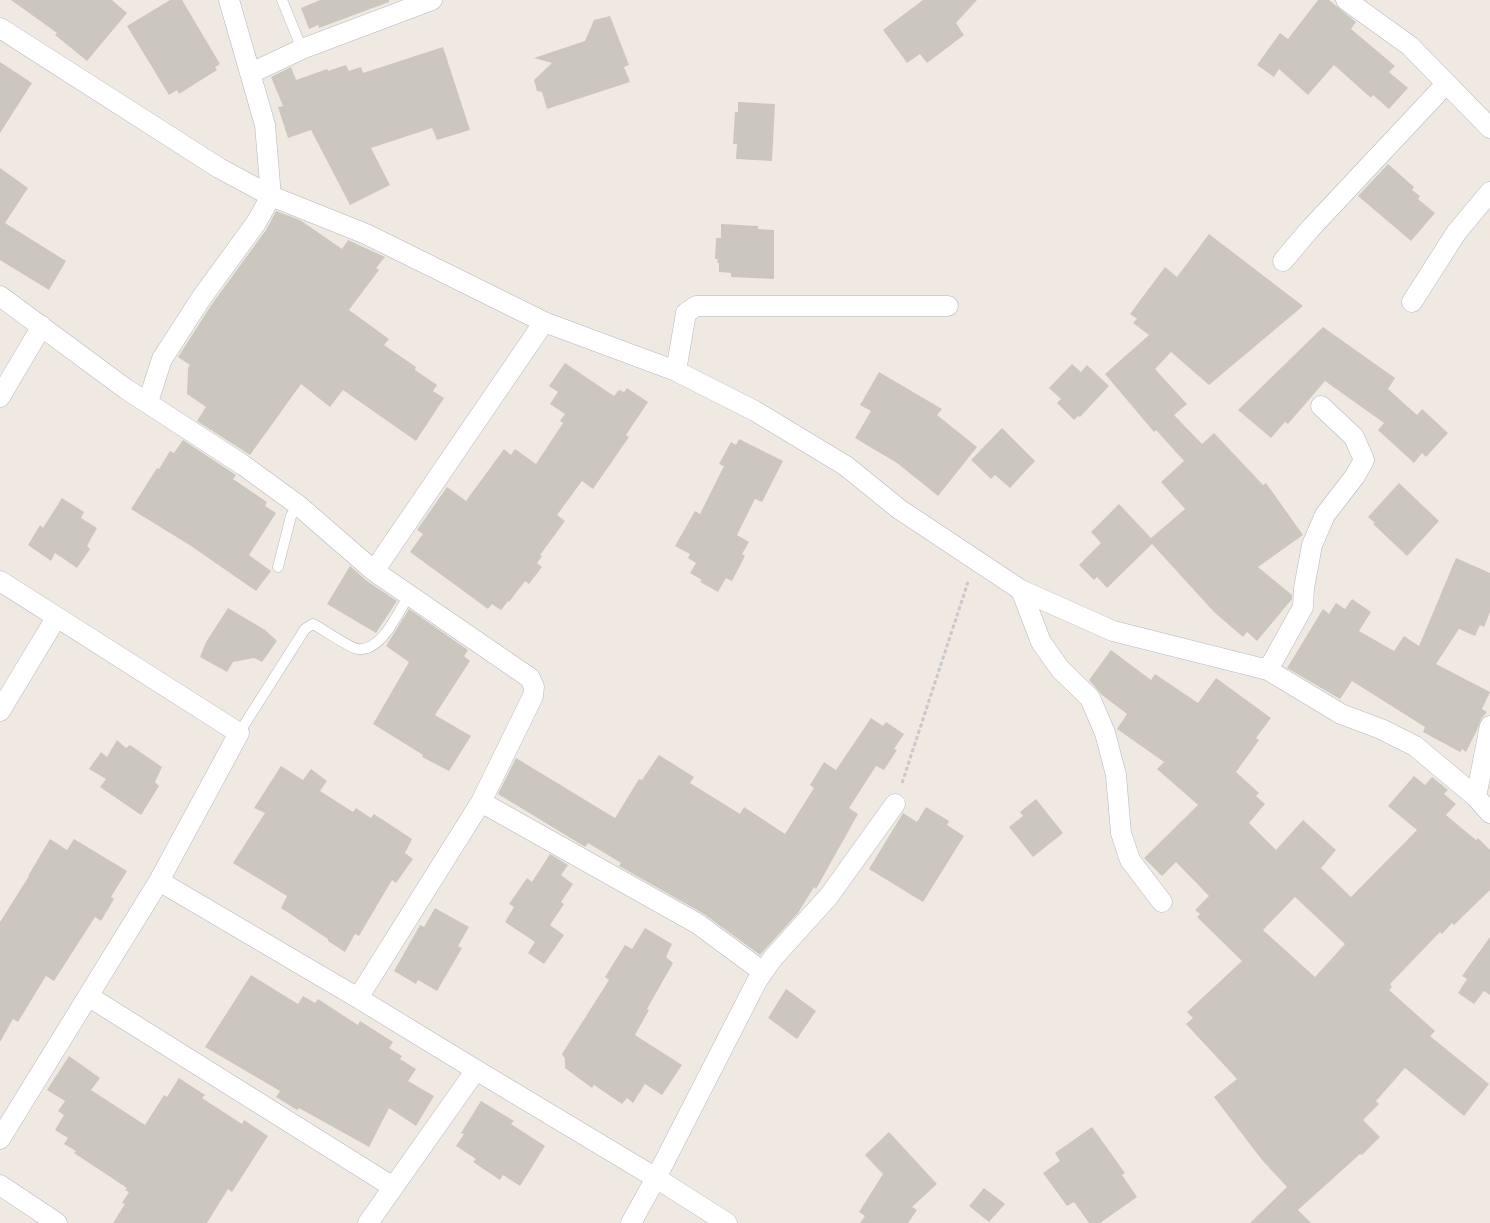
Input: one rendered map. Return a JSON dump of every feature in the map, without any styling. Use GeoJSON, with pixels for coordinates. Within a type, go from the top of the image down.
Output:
{"type":"FeatureCollection","features":[{"type":"Feature","properties":{"kind":"street"},"geometry":{"type":"LineString","coordinates":[[148,402],[162,359],[202,297],[256,223],[271,196],[265,125],[229,0]]}},
{"type":"Feature","properties":{"kind":"street"},"geometry":{"type":"LineString","coordinates":[[251,73],[302,50],[432,0]]}},
{"type":"Feature","properties":{"kind":"street"},"geometry":{"type":"LineString","coordinates":[[1346,0],[1410,46],[1490,128]]}},
{"type":"Feature","properties":{"kind":"street"},"geometry":{"type":"LineString","coordinates":[[0,28],[218,168],[271,196],[366,234],[544,322],[676,371],[754,411],[846,466],[899,509],[1021,590],[1113,631],[1268,670],[1341,714],[1381,729],[1416,746],[1476,796],[1490,813]]}},
{"type":"Feature","properties":{"kind":"street"},"geometry":{"type":"LineString","coordinates":[[1283,261],[1310,229],[1446,84]]}},
{"type":"Feature","properties":{"kind":"street"},"geometry":{"type":"LineString","coordinates":[[1412,302],[1456,233],[1490,192]]}},
{"type":"Feature","properties":{"kind":"street"},"geometry":{"type":"LineString","coordinates":[[0,296],[126,389],[243,464],[298,505],[374,571],[530,678],[534,687],[533,696],[481,802],[358,998]]}},
{"type":"Feature","properties":{"kind":"street"},"geometry":{"type":"LineString","coordinates":[[676,371],[686,313],[696,306],[948,306]]}},
{"type":"Feature","properties":{"kind":"street"},"geometry":{"type":"LineString","coordinates":[[374,571],[544,322]]}},
{"type":"Feature","properties":{"kind":"street"},"geometry":{"type":"LineString","coordinates":[[0,398],[42,326]]}},
{"type":"Feature","properties":{"kind":"street"},"geometry":{"type":"LineString","coordinates":[[1268,670],[1303,607],[1304,588],[1312,546],[1325,515],[1355,476],[1364,460],[1354,437],[1321,406]]}},
{"type":"Feature","properties":{"kind":"street"},"geometry":{"type":"LineString","coordinates":[[0,581],[239,733],[159,881],[0,1139]]}},
{"type":"Feature","properties":{"kind":"street"},"geometry":{"type":"LineString","coordinates":[[1021,590],[1041,642],[1060,669],[1090,698],[1105,733],[1116,775],[1121,832],[1130,860],[1162,902]]}},
{"type":"Feature","properties":{"kind":"street"},"geometry":{"type":"LineString","coordinates":[[0,712],[56,618]]}},
{"type":"Feature","properties":{"kind":"street"},"geometry":{"type":"LineString","coordinates":[[1476,796],[1490,726]]}},
{"type":"Feature","properties":{"kind":"street"},"geometry":{"type":"LineString","coordinates":[[481,802],[698,924],[763,972]]}},
{"type":"Feature","properties":{"kind":"street"},"geometry":{"type":"LineString","coordinates":[[631,1223],[656,1178],[756,981],[773,958],[829,896],[895,804]]}},
{"type":"Feature","properties":{"kind":"street"},"geometry":{"type":"LineString","coordinates":[[159,881],[358,998],[728,1223]]}},
{"type":"Feature","properties":{"kind":"street"},"geometry":{"type":"LineString","coordinates":[[88,996],[393,1187]]}},
{"type":"Feature","properties":{"kind":"street"},"geometry":{"type":"LineString","coordinates":[[368,1223],[476,1070]]}},
{"type":"Feature","properties":{"kind":"street"},"geometry":{"type":"LineString","coordinates":[[0,1185],[57,1223]]}},
{"type":"Feature","properties":{"kind":"lane"},"geometry":{"type":"LineString","coordinates":[[282,0],[302,50]]}},
{"type":"Feature","properties":{"kind":"lane"},"geometry":{"type":"LineString","coordinates":[[278,567],[291,516],[298,505]]}},
{"type":"Feature","properties":{"kind":"lane"},"geometry":{"type":"LineString","coordinates":[[239,733],[305,629],[313,624],[356,649],[371,648],[380,640],[409,596]]}},
{"type":"Feature","properties":{"kind":"path"},"geometry":{"type":"LineString","coordinates":[[895,804],[976,560]]}},
{"type":"Feature","properties":{"kind":"building"},"geometry":{"type":"Polygon","coordinates":[[[11,0],[112,0],[127,13],[87,61],[55,35],[57,33],[11,0]]]}},
{"type":"Feature","properties":{"kind":"building"},"geometry":{"type":"Polygon","coordinates":[[[170,0],[182,0],[220,64],[215,67],[217,70],[179,94],[177,90],[169,95],[127,26],[170,0]]]}},
{"type":"Feature","properties":{"kind":"building"},"geometry":{"type":"Polygon","coordinates":[[[320,0],[389,0],[389,2],[319,28],[318,25],[309,29],[301,8],[320,0]]]}},
{"type":"Feature","properties":{"kind":"building"},"geometry":{"type":"Polygon","coordinates":[[[923,0],[977,0],[956,23],[964,35],[927,63],[920,54],[907,63],[883,30],[923,0]]]}},
{"type":"Feature","properties":{"kind":"building"},"geometry":{"type":"Polygon","coordinates":[[[1318,0],[1329,0],[1356,22],[1351,29],[1395,66],[1389,72],[1408,88],[1389,109],[1373,95],[1371,98],[1334,65],[1308,95],[1279,69],[1274,77],[1257,65],[1280,33],[1288,39],[1318,0]]]}},
{"type":"Feature","properties":{"kind":"building"},"geometry":{"type":"Polygon","coordinates":[[[610,16],[629,65],[624,67],[630,82],[547,109],[542,92],[537,91],[534,80],[552,63],[534,58],[585,41],[594,20],[610,16]]]}},
{"type":"Feature","properties":{"kind":"building"},"geometry":{"type":"Polygon","coordinates":[[[443,47],[470,130],[437,140],[432,128],[371,148],[390,185],[350,205],[311,130],[288,138],[278,107],[283,106],[271,77],[291,67],[296,80],[327,69],[328,71],[346,65],[349,71],[361,67],[363,73],[443,47]]]}},
{"type":"Feature","properties":{"kind":"building"},"geometry":{"type":"Polygon","coordinates":[[[0,62],[32,83],[0,133],[0,62]]]}},
{"type":"Feature","properties":{"kind":"building"},"geometry":{"type":"Polygon","coordinates":[[[738,102],[775,104],[772,161],[736,159],[737,144],[733,144],[735,112],[738,112],[738,102]]]}},
{"type":"Feature","properties":{"kind":"building"},"geometry":{"type":"Polygon","coordinates":[[[1388,164],[1414,187],[1412,190],[1420,196],[1418,199],[1435,213],[1411,241],[1358,196],[1388,164]]]}},
{"type":"Feature","properties":{"kind":"building"},"geometry":{"type":"Polygon","coordinates":[[[0,168],[28,188],[5,223],[66,261],[49,290],[0,260],[0,168]]]}},
{"type":"Feature","properties":{"kind":"building"},"geometry":{"type":"Polygon","coordinates":[[[276,211],[300,220],[342,249],[348,240],[385,257],[376,268],[379,270],[349,310],[389,339],[384,345],[416,367],[415,370],[437,385],[433,391],[444,398],[416,441],[343,390],[330,407],[301,384],[250,455],[197,421],[206,407],[187,394],[188,368],[190,365],[178,357],[212,304],[266,230],[276,211]]]}},
{"type":"Feature","properties":{"kind":"building"},"geometry":{"type":"Polygon","coordinates":[[[721,224],[758,226],[758,229],[774,230],[774,279],[731,277],[731,273],[719,272],[718,259],[715,259],[716,238],[721,238],[721,224]]]}},
{"type":"Feature","properties":{"kind":"building"},"geometry":{"type":"Polygon","coordinates":[[[1209,234],[1303,306],[1209,385],[1171,352],[1155,369],[1187,404],[1174,415],[1202,444],[1214,433],[1263,485],[1266,483],[1303,535],[1258,567],[1292,595],[1292,599],[1257,641],[1247,632],[1243,637],[1214,612],[1152,544],[1107,588],[1097,577],[1094,580],[1079,565],[1101,543],[1091,532],[1119,504],[1151,538],[1185,509],[1161,482],[1184,461],[1156,430],[1154,432],[1105,374],[1149,335],[1133,323],[1137,319],[1130,314],[1165,267],[1177,277],[1209,234]]]}},
{"type":"Feature","properties":{"kind":"building"},"geometry":{"type":"Polygon","coordinates":[[[1323,327],[1395,378],[1388,389],[1417,415],[1422,409],[1448,433],[1426,457],[1422,453],[1414,463],[1378,430],[1384,423],[1325,381],[1288,424],[1285,422],[1271,438],[1238,410],[1323,327]]]}},
{"type":"Feature","properties":{"kind":"building"},"geometry":{"type":"Polygon","coordinates":[[[565,363],[614,396],[619,390],[624,392],[627,388],[648,402],[626,435],[629,437],[593,489],[582,481],[557,515],[565,521],[540,555],[542,556],[537,563],[542,567],[529,584],[525,581],[501,610],[492,604],[488,609],[410,552],[423,534],[417,530],[447,487],[466,501],[504,449],[511,455],[515,449],[536,464],[563,423],[560,421],[565,414],[550,404],[558,392],[549,386],[565,363]]]}},
{"type":"Feature","properties":{"kind":"building"},"geometry":{"type":"Polygon","coordinates":[[[1072,364],[1081,372],[1087,365],[1109,386],[1080,417],[1078,416],[1074,420],[1057,403],[1061,399],[1049,388],[1072,364]]]}},
{"type":"Feature","properties":{"kind":"building"},"geometry":{"type":"Polygon","coordinates":[[[879,372],[942,409],[937,415],[977,447],[938,496],[897,463],[855,438],[871,411],[860,405],[879,372]]]}},
{"type":"Feature","properties":{"kind":"building"},"geometry":{"type":"Polygon","coordinates":[[[1002,428],[1035,461],[1010,488],[995,475],[991,479],[971,460],[1002,428]]]}},
{"type":"Feature","properties":{"kind":"building"},"geometry":{"type":"Polygon","coordinates":[[[739,439],[783,461],[762,502],[755,499],[737,535],[749,542],[742,554],[745,556],[732,581],[726,578],[718,592],[700,582],[702,580],[690,573],[696,563],[688,558],[690,554],[675,546],[695,511],[700,514],[724,466],[719,464],[731,442],[736,445],[739,439]]]}},
{"type":"Feature","properties":{"kind":"building"},"geometry":{"type":"Polygon","coordinates":[[[183,440],[236,475],[233,479],[267,502],[265,506],[276,513],[249,555],[271,571],[256,591],[191,546],[131,509],[157,468],[159,469],[170,451],[174,453],[183,440]]]}},
{"type":"Feature","properties":{"kind":"building"},"geometry":{"type":"Polygon","coordinates":[[[1399,483],[1439,521],[1407,556],[1368,517],[1399,483]]]}},
{"type":"Feature","properties":{"kind":"building"},"geometry":{"type":"Polygon","coordinates":[[[62,498],[84,512],[81,518],[97,528],[87,546],[90,549],[77,568],[55,553],[51,561],[28,545],[40,525],[43,528],[62,498]]]}},
{"type":"Feature","properties":{"kind":"building"},"geometry":{"type":"Polygon","coordinates":[[[1456,558],[1490,573],[1490,612],[1484,627],[1480,625],[1475,636],[1459,629],[1436,664],[1490,692],[1482,709],[1487,712],[1481,719],[1466,752],[1462,749],[1460,752],[1423,732],[1425,727],[1352,681],[1340,699],[1287,668],[1323,609],[1329,614],[1336,603],[1345,609],[1352,599],[1371,612],[1359,631],[1394,651],[1404,636],[1419,646],[1456,558]]]}},
{"type":"Feature","properties":{"kind":"building"},"geometry":{"type":"Polygon","coordinates":[[[350,566],[367,581],[397,601],[376,633],[327,604],[350,566]]]}},
{"type":"Feature","properties":{"kind":"building"},"geometry":{"type":"Polygon","coordinates":[[[228,608],[265,630],[277,641],[262,662],[254,658],[233,662],[227,672],[200,657],[206,642],[228,608]]]}},
{"type":"Feature","properties":{"kind":"building"},"geometry":{"type":"Polygon","coordinates":[[[409,609],[468,650],[464,656],[470,661],[435,715],[471,736],[449,771],[422,757],[423,755],[373,724],[409,662],[386,646],[409,609]]]}},
{"type":"Feature","properties":{"kind":"building"},"geometry":{"type":"Polygon","coordinates":[[[1111,650],[1151,680],[1155,674],[1198,703],[1216,678],[1271,718],[1256,738],[1259,740],[1236,772],[1259,793],[1256,796],[1265,804],[1249,823],[1276,850],[1303,820],[1336,850],[1321,868],[1351,897],[1417,830],[1388,806],[1414,776],[1425,785],[1432,777],[1448,790],[1444,794],[1456,804],[1446,815],[1476,840],[1478,838],[1490,850],[1490,890],[1454,925],[1452,923],[1442,934],[1440,932],[1390,984],[1392,987],[1389,990],[1435,1031],[1430,1036],[1489,1084],[1464,1116],[1405,1068],[1376,1101],[1379,1104],[1363,1120],[1380,1137],[1298,1210],[1311,1223],[1250,1223],[1287,1187],[1262,1160],[1214,1097],[1237,1079],[1186,1024],[1193,1018],[1187,1012],[1242,961],[1197,917],[1200,914],[1195,910],[1209,896],[1176,862],[1162,876],[1144,858],[1198,805],[1157,769],[1164,762],[1117,729],[1127,714],[1102,695],[1089,680],[1111,650]],[[1295,897],[1263,930],[1315,977],[1345,944],[1295,897]]]}},
{"type":"Feature","properties":{"kind":"building"},"geometry":{"type":"Polygon","coordinates":[[[871,718],[883,726],[886,722],[904,734],[894,749],[897,750],[884,770],[876,766],[849,808],[858,814],[816,889],[814,887],[798,913],[760,955],[704,914],[619,866],[621,863],[588,843],[585,847],[498,794],[516,758],[615,818],[639,779],[642,780],[659,755],[694,777],[690,783],[740,814],[744,807],[785,834],[814,788],[810,785],[824,762],[836,770],[871,718]]]}},
{"type":"Feature","properties":{"kind":"building"},"geometry":{"type":"Polygon","coordinates":[[[117,740],[126,748],[130,745],[162,767],[155,782],[159,786],[141,815],[100,787],[106,779],[89,769],[101,752],[107,757],[117,740]]]}},
{"type":"Feature","properties":{"kind":"building"},"geometry":{"type":"Polygon","coordinates":[[[281,766],[303,780],[311,769],[327,781],[320,791],[353,812],[356,808],[371,818],[374,814],[412,839],[405,853],[413,859],[396,883],[392,880],[359,936],[355,934],[345,952],[281,908],[287,896],[233,863],[265,813],[254,808],[281,766]]]}},
{"type":"Feature","properties":{"kind":"building"},"geometry":{"type":"Polygon","coordinates":[[[1036,799],[1063,833],[1033,857],[1009,827],[1023,816],[1020,812],[1036,799]]]}},
{"type":"Feature","properties":{"kind":"building"},"geometry":{"type":"Polygon","coordinates":[[[926,807],[949,821],[947,825],[964,836],[923,902],[869,869],[903,813],[917,822],[926,807]]]}},
{"type":"Feature","properties":{"kind":"building"},"geometry":{"type":"Polygon","coordinates":[[[50,839],[67,850],[74,839],[127,871],[111,897],[114,899],[101,921],[95,917],[54,981],[46,976],[18,1022],[13,1019],[0,1042],[0,922],[50,839]]]}},
{"type":"Feature","properties":{"kind":"building"},"geometry":{"type":"Polygon","coordinates":[[[550,854],[568,865],[561,875],[573,884],[561,902],[564,904],[550,925],[564,935],[544,964],[528,953],[535,942],[505,922],[514,907],[509,904],[527,878],[532,882],[550,854]]]}},
{"type":"Feature","properties":{"kind":"building"},"geometry":{"type":"Polygon","coordinates":[[[435,908],[469,927],[458,946],[462,948],[437,991],[418,980],[416,984],[394,971],[420,925],[424,927],[435,908]]]}},
{"type":"Feature","properties":{"kind":"building"},"geometry":{"type":"Polygon","coordinates":[[[645,928],[672,944],[666,957],[673,963],[647,1009],[649,1010],[635,1035],[682,1065],[662,1095],[645,1084],[633,1103],[627,1098],[622,1104],[594,1085],[592,1088],[565,1068],[565,1059],[562,1054],[609,980],[605,977],[625,945],[632,949],[645,928]]]}},
{"type":"Feature","properties":{"kind":"building"},"geometry":{"type":"Polygon","coordinates":[[[1490,937],[1490,995],[1484,991],[1474,1004],[1458,993],[1467,979],[1462,976],[1490,937]]]}},
{"type":"Feature","properties":{"kind":"building"},"geometry":{"type":"Polygon","coordinates":[[[251,975],[298,1004],[303,996],[315,1003],[318,999],[358,1025],[360,1021],[393,1042],[389,1048],[402,1056],[400,1059],[416,1069],[408,1081],[434,1096],[416,1126],[389,1108],[369,1147],[299,1108],[297,1110],[276,1097],[280,1091],[205,1047],[251,975]]]}},
{"type":"Feature","properties":{"kind":"building"},"geometry":{"type":"Polygon","coordinates":[[[786,989],[816,1011],[797,1039],[768,1018],[786,989]]]}},
{"type":"Feature","properties":{"kind":"building"},"geometry":{"type":"Polygon","coordinates":[[[69,1056],[100,1078],[91,1090],[145,1125],[164,1095],[167,1097],[179,1078],[205,1095],[202,1098],[242,1124],[244,1120],[268,1136],[232,1192],[228,1189],[207,1223],[113,1223],[125,1204],[122,1203],[129,1192],[125,1190],[127,1188],[74,1153],[76,1151],[64,1144],[68,1138],[55,1130],[64,1115],[58,1111],[65,1101],[47,1090],[69,1056]]]}},
{"type":"Feature","properties":{"kind":"building"},"geometry":{"type":"Polygon","coordinates":[[[481,1101],[514,1121],[511,1124],[545,1146],[520,1186],[503,1175],[500,1180],[473,1162],[476,1159],[456,1146],[464,1134],[461,1133],[481,1101]]]}},
{"type":"Feature","properties":{"kind":"building"},"geometry":{"type":"Polygon","coordinates":[[[1092,1127],[1125,1173],[1122,1175],[1137,1197],[1100,1223],[1089,1223],[1074,1202],[1067,1206],[1043,1173],[1060,1161],[1055,1153],[1092,1127]]]}},
{"type":"Feature","properties":{"kind":"building"},"geometry":{"type":"Polygon","coordinates":[[[889,1132],[937,1184],[912,1207],[917,1210],[908,1223],[860,1223],[865,1216],[859,1212],[883,1174],[865,1155],[889,1132]]]}},
{"type":"Feature","properties":{"kind":"building"},"geometry":{"type":"Polygon","coordinates":[[[984,1188],[1005,1204],[989,1222],[969,1206],[984,1188]]]}}]}
